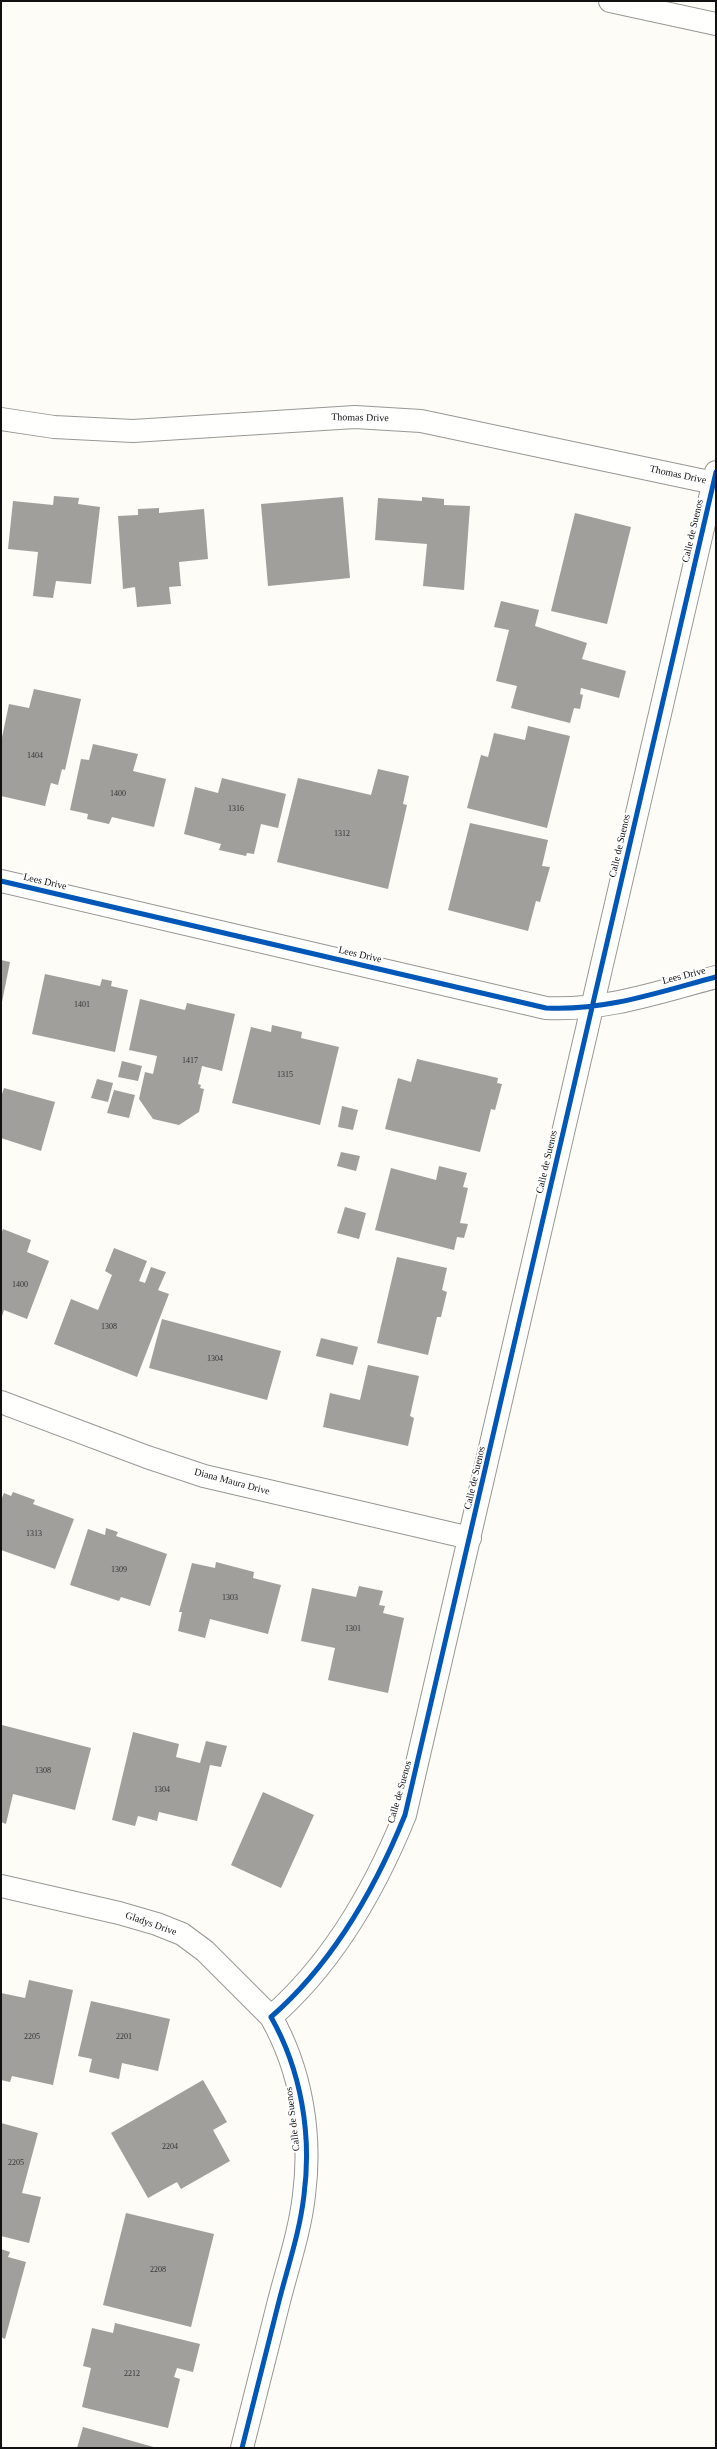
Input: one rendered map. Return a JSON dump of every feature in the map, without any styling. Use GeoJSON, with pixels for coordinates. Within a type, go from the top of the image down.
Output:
{"type":"FeatureCollection","features":[{"type":"Feature","properties":{"kind":"street"},"geometry":{"type":"LineString","coordinates":[[610,1],[716,24]]}},
{"type":"Feature","properties":{"kind":"street","name":"Thomas Drive"},"geometry":{"type":"LineString","coordinates":[[1,418],[54,427],[133,431],[355,417],[421,420],[715,478]]}},
{"type":"Feature","properties":{"kind":"street","name":"Calle de Suenos"},"geometry":{"type":"LineString","coordinates":[[242,2448],[293,2246],[304,2196],[307,2167],[305,2132],[297,2079],[282,2037],[271,2016],[302,1987],[347,1927],[394,1843],[413,1786],[715,478]]}},
{"type":"Feature","properties":{"kind":"street","name":"Lees Drive"},"geometry":{"type":"LineString","coordinates":[[1,881],[546,1008],[592,1008],[716,977]]}},
{"type":"Feature","properties":{"kind":"street","name":"Diana Maura Drive"},"geometry":{"type":"LineString","coordinates":[[1,1402],[147,1458],[204,1476],[470,1538]]}},
{"type":"Feature","properties":{"kind":"street","name":"Gladys Drive"},"geometry":{"type":"LineString","coordinates":[[1,1886],[119,1913],[157,1924],[182,1934],[205,1951],[271,2016]]}},
{"type":"Feature","properties":{"kind":"building"},"geometry":{"type":"Polygon","coordinates":[[[54,496],[79,498],[78,504],[100,507],[91,584],[56,581],[53,598],[33,596],[38,552],[8,549],[13,501],[53,505],[54,496]]]}},
{"type":"Feature","properties":{"kind":"building"},"geometry":{"type":"Polygon","coordinates":[[[343,497],[350,578],[268,586],[261,504],[343,497]]]}},
{"type":"Feature","properties":{"kind":"building"},"geometry":{"type":"Polygon","coordinates":[[[422,497],[444,499],[444,505],[470,506],[464,590],[423,586],[427,544],[375,540],[378,498],[422,501],[422,497]]]}},
{"type":"Feature","properties":{"kind":"building"},"geometry":{"type":"Polygon","coordinates":[[[159,508],[159,513],[204,509],[208,559],[179,562],[181,586],[169,587],[171,604],[137,607],[135,587],[123,589],[118,516],[138,515],[138,509],[159,508]]]}},
{"type":"Feature","properties":{"kind":"building"},"geometry":{"type":"Polygon","coordinates":[[[575,513],[631,527],[607,624],[551,611],[575,513]]]}},
{"type":"Feature","properties":{"kind":"building"},"geometry":{"type":"Polygon","coordinates":[[[501,601],[539,610],[535,626],[587,643],[582,659],[626,671],[619,698],[581,688],[580,694],[583,695],[580,709],[574,708],[570,723],[511,708],[517,686],[496,681],[509,630],[494,627],[501,601]]]}},
{"type":"Feature","properties":{"kind":"building"},"geometry":{"type":"Polygon","coordinates":[[[34,689],[81,699],[65,770],[62,769],[58,785],[51,783],[45,806],[1,796],[1,742],[9,704],[29,708],[34,689]]]}},
{"type":"Feature","properties":{"kind":"building"},"geometry":{"type":"Polygon","coordinates":[[[528,726],[570,736],[547,828],[467,808],[481,755],[488,757],[494,733],[525,740],[528,726]]]}},
{"type":"Feature","properties":{"kind":"building"},"geometry":{"type":"Polygon","coordinates":[[[93,744],[138,754],[133,771],[166,779],[154,827],[112,817],[109,824],[87,819],[88,814],[70,810],[81,759],[89,760],[93,744]]]}},
{"type":"Feature","properties":{"kind":"building"},"geometry":{"type":"Polygon","coordinates":[[[378,769],[409,776],[403,804],[407,805],[388,889],[277,862],[298,778],[371,795],[378,769]]]}},
{"type":"Feature","properties":{"kind":"building"},"geometry":{"type":"Polygon","coordinates":[[[222,778],[286,794],[278,828],[261,824],[254,854],[247,853],[246,856],[219,850],[221,844],[184,834],[195,787],[218,793],[222,778]]]}},
{"type":"Feature","properties":{"kind":"building"},"geometry":{"type":"Polygon","coordinates":[[[470,823],[548,840],[542,866],[550,867],[540,902],[536,901],[528,931],[448,910],[470,823]]]}},
{"type":"Feature","properties":{"kind":"building"},"geometry":{"type":"Polygon","coordinates":[[[1,960],[10,962],[2,1002],[1,1002],[1,960]]]}},
{"type":"Feature","properties":{"kind":"building"},"geometry":{"type":"Polygon","coordinates":[[[45,974],[100,986],[102,979],[112,981],[111,986],[128,990],[115,1052],[32,1034],[45,974]]]}},
{"type":"Feature","properties":{"kind":"building"},"geometry":{"type":"Polygon","coordinates":[[[140,999],[185,1010],[187,1003],[235,1014],[222,1071],[202,1066],[198,1084],[201,1085],[200,1088],[204,1089],[199,1112],[179,1125],[153,1119],[139,1099],[145,1072],[153,1074],[157,1056],[129,1050],[140,999]]]}},
{"type":"Feature","properties":{"kind":"building"},"geometry":{"type":"Polygon","coordinates":[[[272,1025],[302,1032],[301,1038],[339,1047],[320,1125],[232,1103],[251,1027],[271,1032],[272,1025]]]}},
{"type":"Feature","properties":{"kind":"building"},"geometry":{"type":"Polygon","coordinates":[[[417,1059],[498,1078],[497,1083],[502,1084],[495,1110],[491,1109],[480,1152],[385,1129],[398,1078],[411,1082],[417,1059]]]}},
{"type":"Feature","properties":{"kind":"building"},"geometry":{"type":"Polygon","coordinates":[[[122,1061],[142,1066],[138,1081],[118,1077],[122,1061]]]}},
{"type":"Feature","properties":{"kind":"building"},"geometry":{"type":"Polygon","coordinates":[[[97,1079],[113,1083],[108,1102],[91,1098],[97,1079]]]}},
{"type":"Feature","properties":{"kind":"building"},"geometry":{"type":"Polygon","coordinates":[[[4,1088],[55,1102],[41,1151],[1,1138],[1,1097],[4,1088]]]}},
{"type":"Feature","properties":{"kind":"building"},"geometry":{"type":"Polygon","coordinates":[[[114,1090],[135,1095],[129,1118],[107,1113],[114,1090]]]}},
{"type":"Feature","properties":{"kind":"building"},"geometry":{"type":"Polygon","coordinates":[[[342,1106],[358,1110],[353,1130],[338,1127],[342,1106]]]}},
{"type":"Feature","properties":{"kind":"building"},"geometry":{"type":"Polygon","coordinates":[[[341,1152],[360,1156],[356,1171],[337,1166],[341,1152]]]}},
{"type":"Feature","properties":{"kind":"building"},"geometry":{"type":"Polygon","coordinates":[[[439,1166],[467,1173],[463,1187],[468,1188],[460,1223],[468,1224],[464,1238],[457,1237],[454,1250],[375,1230],[391,1168],[436,1180],[439,1166]]]}},
{"type":"Feature","properties":{"kind":"building"},"geometry":{"type":"Polygon","coordinates":[[[345,1207],[366,1213],[359,1239],[337,1233],[345,1207]]]}},
{"type":"Feature","properties":{"kind":"building"},"geometry":{"type":"Polygon","coordinates":[[[3,1229],[31,1240],[27,1252],[49,1261],[27,1319],[4,1310],[1,1319],[1,1234],[3,1229]]]}},
{"type":"Feature","properties":{"kind":"building"},"geometry":{"type":"Polygon","coordinates":[[[114,1248],[147,1261],[139,1281],[145,1283],[151,1267],[166,1272],[158,1290],[169,1294],[137,1377],[54,1344],[71,1299],[98,1310],[112,1275],[105,1271],[114,1248]]]}},
{"type":"Feature","properties":{"kind":"building"},"geometry":{"type":"Polygon","coordinates":[[[397,1257],[447,1268],[442,1290],[447,1292],[441,1317],[437,1317],[428,1355],[377,1343],[397,1257]]]}},
{"type":"Feature","properties":{"kind":"building"},"geometry":{"type":"Polygon","coordinates":[[[162,1319],[281,1351],[267,1400],[149,1368],[162,1319]]]}},
{"type":"Feature","properties":{"kind":"building"},"geometry":{"type":"Polygon","coordinates":[[[321,1338],[358,1347],[353,1365],[316,1356],[321,1338]]]}},
{"type":"Feature","properties":{"kind":"building"},"geometry":{"type":"Polygon","coordinates":[[[368,1365],[419,1376],[410,1416],[414,1418],[408,1446],[323,1427],[330,1393],[360,1400],[368,1365]]]}},
{"type":"Feature","properties":{"kind":"building"},"geometry":{"type":"Polygon","coordinates":[[[13,1492],[35,1500],[33,1504],[74,1519],[55,1569],[1,1550],[1,1500],[4,1493],[11,1496],[13,1492]]]}},
{"type":"Feature","properties":{"kind":"building"},"geometry":{"type":"Polygon","coordinates":[[[106,1528],[118,1532],[116,1536],[167,1554],[150,1606],[121,1597],[119,1601],[70,1585],[88,1529],[105,1535],[106,1528]]]}},
{"type":"Feature","properties":{"kind":"building"},"geometry":{"type":"Polygon","coordinates":[[[216,1562],[254,1572],[253,1578],[281,1585],[268,1634],[210,1619],[205,1638],[178,1631],[182,1612],[179,1612],[192,1563],[215,1568],[216,1562]]]}},
{"type":"Feature","properties":{"kind":"building"},"geometry":{"type":"Polygon","coordinates":[[[359,1586],[383,1591],[379,1605],[385,1606],[383,1613],[404,1618],[388,1693],[328,1680],[335,1648],[301,1641],[312,1588],[356,1597],[359,1586]]]}},
{"type":"Feature","properties":{"kind":"building"},"geometry":{"type":"Polygon","coordinates":[[[2,1725],[91,1748],[75,1810],[13,1794],[6,1824],[1,1822],[2,1725]]]}},
{"type":"Feature","properties":{"kind":"building"},"geometry":{"type":"Polygon","coordinates":[[[133,1732],[179,1744],[176,1757],[200,1763],[206,1741],[227,1746],[221,1767],[210,1765],[197,1821],[159,1812],[157,1821],[138,1816],[135,1826],[112,1820],[133,1732]]]}},
{"type":"Feature","properties":{"kind":"building"},"geometry":{"type":"Polygon","coordinates":[[[263,1792],[314,1815],[281,1888],[231,1865],[263,1792]]]}},
{"type":"Feature","properties":{"kind":"building"},"geometry":{"type":"Polygon","coordinates":[[[29,1980],[73,1990],[53,2085],[12,2076],[10,2082],[1,2080],[1,1993],[25,1998],[29,1980]]]}},
{"type":"Feature","properties":{"kind":"building"},"geometry":{"type":"Polygon","coordinates":[[[91,2001],[170,2019],[158,2071],[122,2063],[119,2079],[89,2072],[92,2059],[78,2056],[91,2001]]]}},
{"type":"Feature","properties":{"kind":"building"},"geometry":{"type":"Polygon","coordinates":[[[203,2080],[227,2122],[213,2130],[230,2161],[181,2189],[177,2182],[148,2198],[111,2133],[203,2080]]]}},
{"type":"Feature","properties":{"kind":"building"},"geometry":{"type":"Polygon","coordinates":[[[1,2123],[38,2133],[22,2193],[41,2197],[29,2243],[1,2236],[1,2123]]]}},
{"type":"Feature","properties":{"kind":"building"},"geometry":{"type":"Polygon","coordinates":[[[126,2213],[214,2234],[191,2327],[103,2305],[126,2213]]]}},
{"type":"Feature","properties":{"kind":"building"},"geometry":{"type":"Polygon","coordinates":[[[1,2249],[10,2252],[8,2257],[26,2262],[5,2339],[1,2337],[1,2249]]]}},
{"type":"Feature","properties":{"kind":"building"},"geometry":{"type":"Polygon","coordinates":[[[115,2323],[200,2344],[193,2372],[177,2368],[174,2377],[180,2379],[168,2428],[82,2407],[91,2368],[83,2366],[92,2328],[113,2333],[115,2323]]]}},
{"type":"Feature","properties":{"kind":"building"},"geometry":{"type":"Polygon","coordinates":[[[83,2427],[157,2448],[77,2448],[83,2427]]]}},
{"type":"Feature","properties":{"kind":"cycle path"},"geometry":{"type":"LineString","coordinates":[[242,2448],[297,2235],[304,2195],[306,2172],[305,2126],[302,2103],[290,2059],[271,2017],[293,1996],[313,1973],[350,1924],[380,1870],[405,1815],[716,472]]}},
{"type":"Feature","properties":{"kind":"cycle path"},"geometry":{"type":"LineString","coordinates":[[1,881],[546,1008],[590,1007],[632,999],[716,977]]}}]}
